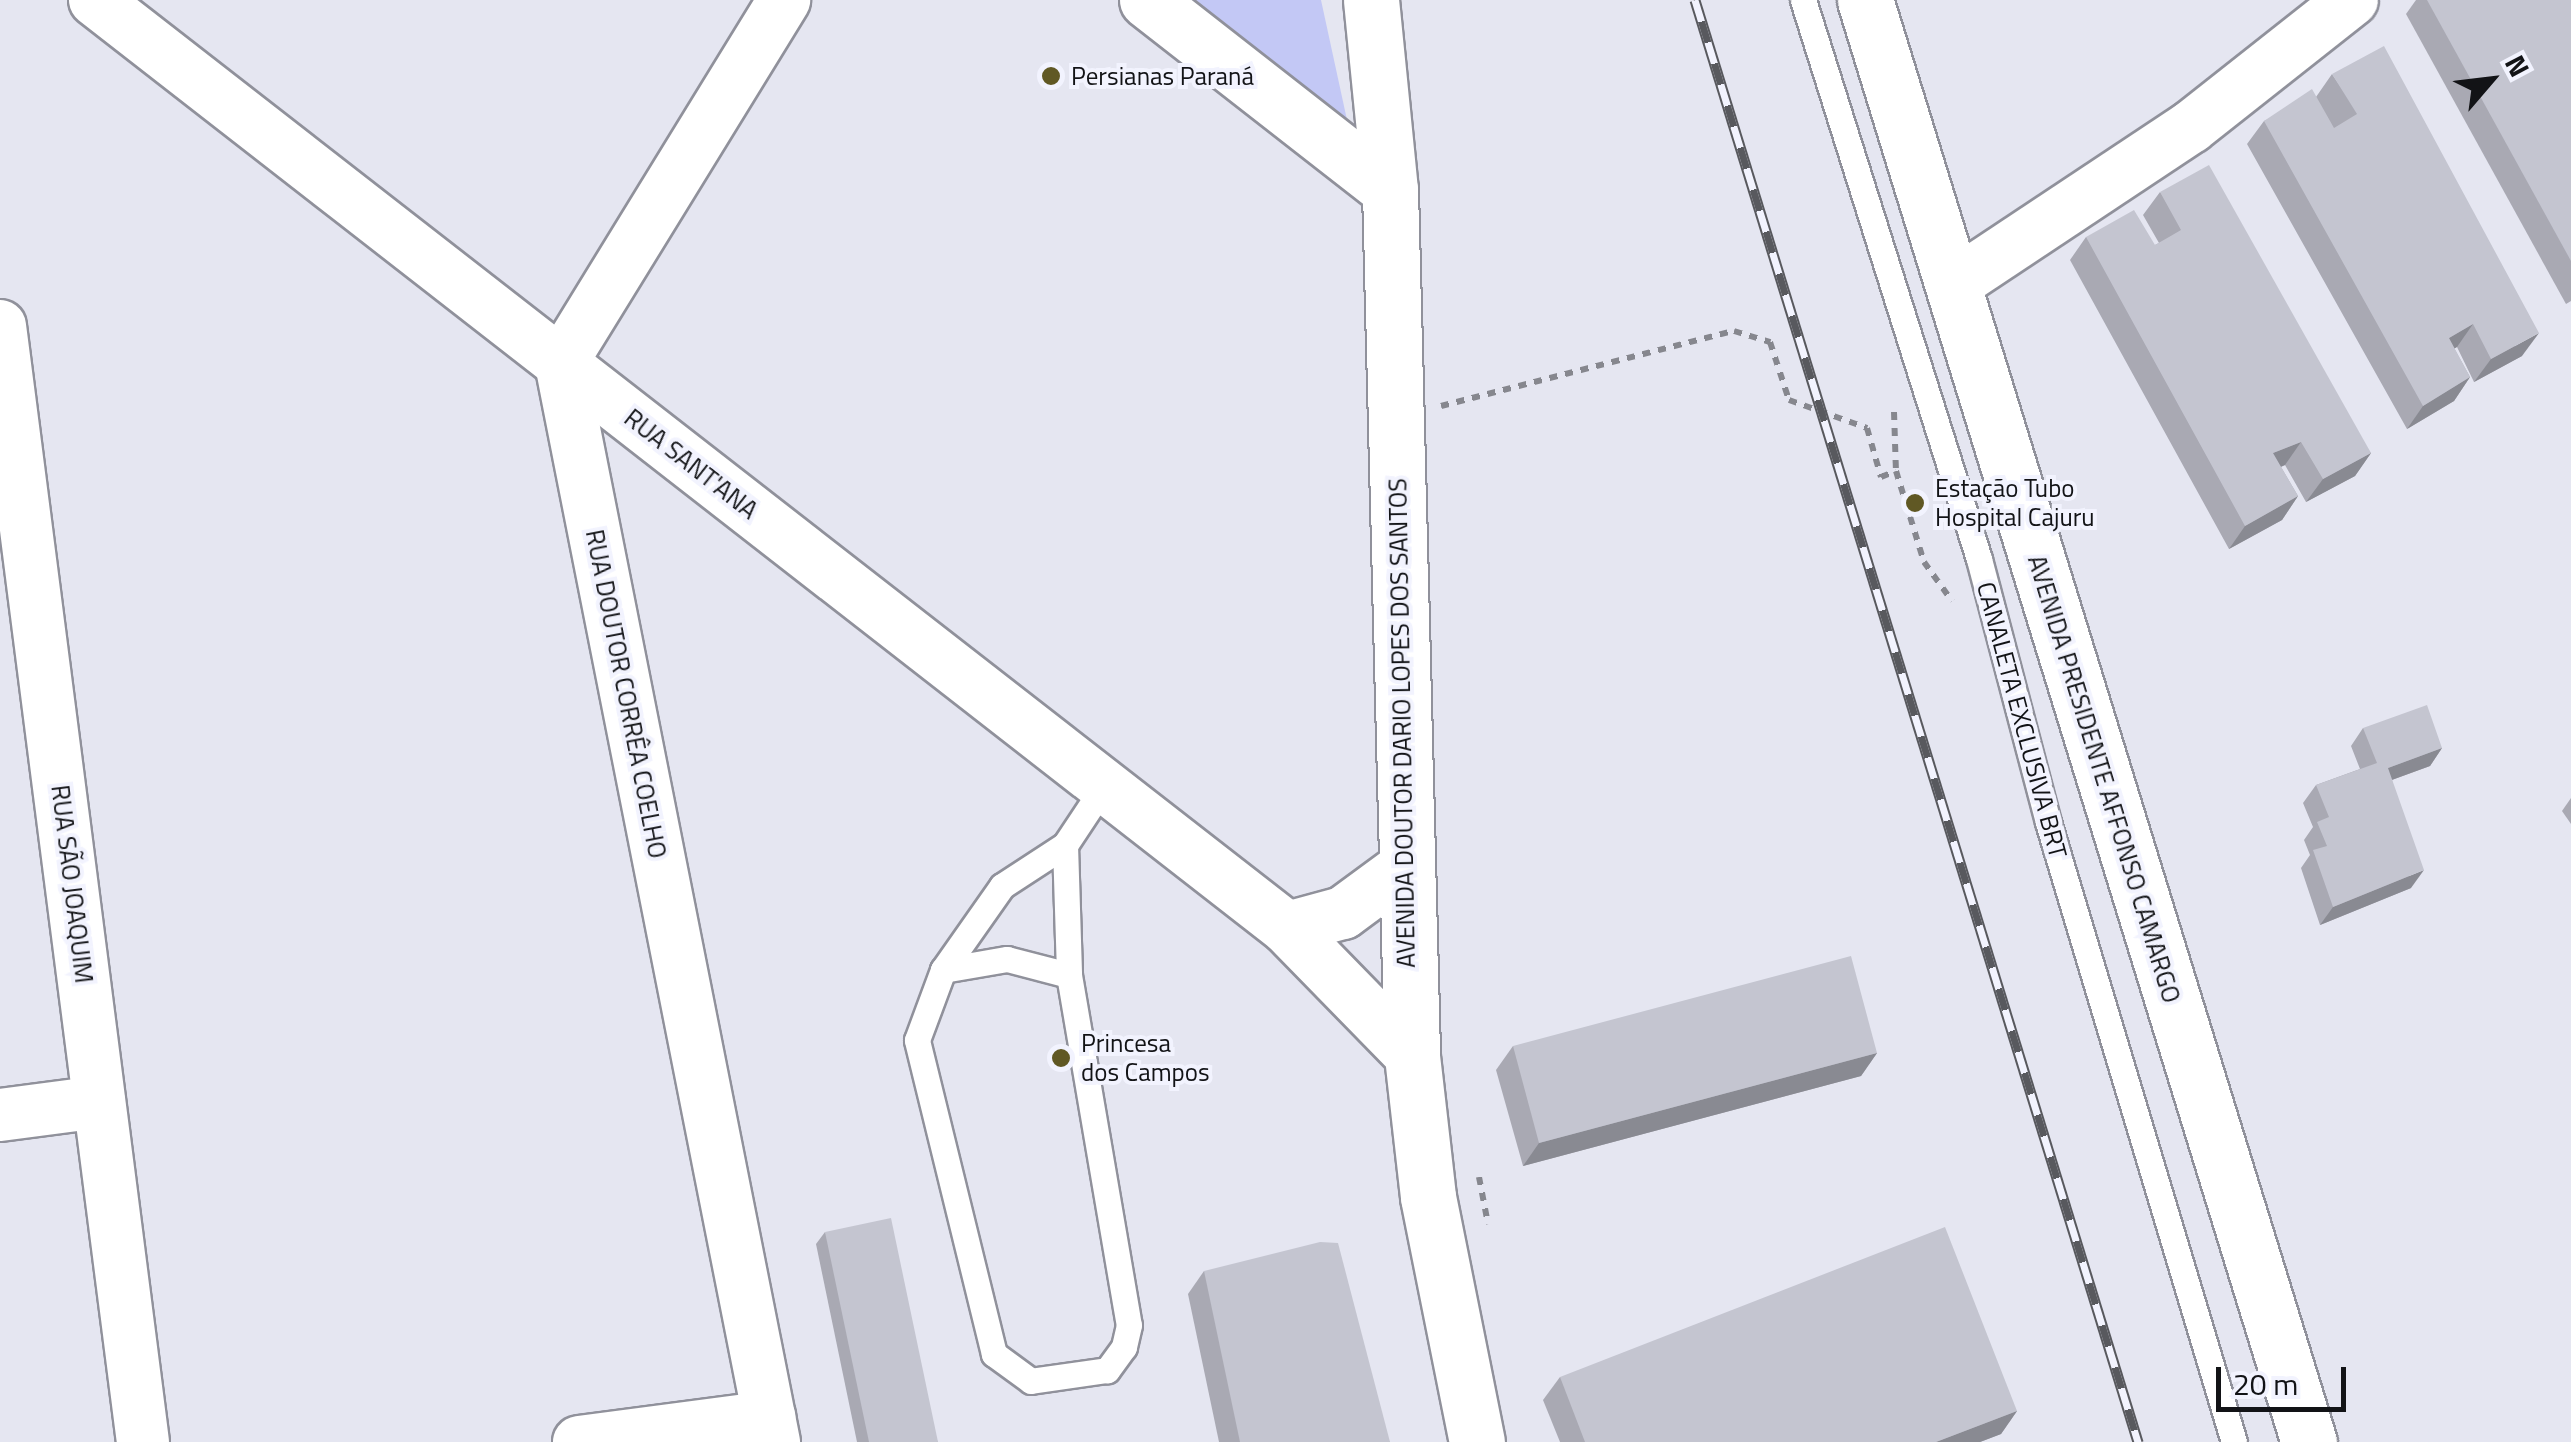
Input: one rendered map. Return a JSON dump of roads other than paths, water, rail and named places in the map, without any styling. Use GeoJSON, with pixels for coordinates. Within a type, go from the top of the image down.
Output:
{"type":"FeatureCollection","features":[{"type":"Feature","properties":{"kind":"main road"},"geometry":{"type":"LineString","coordinates":[[1147,0],[1390,190]]}},
{"type":"Feature","properties":{"kind":"main road","name":"AVENIDA DOUTOR DARIO LOPES DOS SANTOS"},"geometry":{"type":"LineString","coordinates":[[1371,0],[1390,190],[1404,868],[1412,1056],[1428,1197],[1477,1442]]}},
{"type":"Feature","properties":{"kind":"main road","name":"AVENIDA PRESIDENTE AFFONSO CAMARGO"},"geometry":{"type":"LineString","coordinates":[[1865,0],[1956,284],[2309,1442]]}},
{"type":"Feature","properties":{"kind":"street","name":"RUA SANT'ANA"},"geometry":{"type":"LineString","coordinates":[[95,0],[1286,928],[1412,1056]]}},
{"type":"Feature","properties":{"kind":"street"},"geometry":{"type":"LineString","coordinates":[[561,363],[784,0]]}},
{"type":"Feature","properties":{"kind":"street"},"geometry":{"type":"LineString","coordinates":[[1956,284],[2192,127],[2352,0]]}},
{"type":"Feature","properties":{"kind":"street","name":"RUA SÃO JOAQUIM"},"geometry":{"type":"LineString","coordinates":[[0,326],[143,1442]]}},
{"type":"Feature","properties":{"kind":"street","name":"RUA DOUTOR CORRÊA COELHO"},"geometry":{"type":"LineString","coordinates":[[561,363],[772,1430]]}},
{"type":"Feature","properties":{"kind":"street"},"geometry":{"type":"LineString","coordinates":[[1286,928],[1342,913],[1404,868]]}},
{"type":"Feature","properties":{"kind":"street"},"geometry":{"type":"LineString","coordinates":[[0,1115],[100,1102]]}},
{"type":"Feature","properties":{"kind":"street"},"geometry":{"type":"LineString","coordinates":[[579,1442],[772,1430]]}},
{"type":"Feature","properties":{"kind":"lane","name":"CANALETA EXCLUSIVA BRT"},"geometry":{"type":"LineString","coordinates":[[1803,0],[1979,559],[2048,822],[2234,1442]]}},
{"type":"Feature","properties":{"kind":"lane"},"geometry":{"type":"LineString","coordinates":[[1065,845],[1069,975],[1129,1326],[1124,1347],[1107,1370],[1031,1381],[994,1354],[917,1040],[944,970],[1002,886],[1065,845],[1104,786]]}},
{"type":"Feature","properties":{"kind":"lane"},"geometry":{"type":"LineString","coordinates":[[944,970],[1007,960],[1069,975]]}},
{"type":"Feature","properties":{"kind":"railway"},"geometry":{"type":"LineString","coordinates":[[1695,0],[2138,1442]]}},
{"type":"Feature","properties":{"kind":"place","name":"Persianas Paraná"},"geometry":{"type":"Point","coordinates":[1051,76]}},
{"type":"Feature","properties":{"kind":"place","name":"Estação Tubo Hospital Cajuru"},"geometry":{"type":"Point","coordinates":[1915,503]}},
{"type":"Feature","properties":{"kind":"place","name":"Princesa dos Campos"},"geometry":{"type":"Point","coordinates":[1061,1058]}}]}
